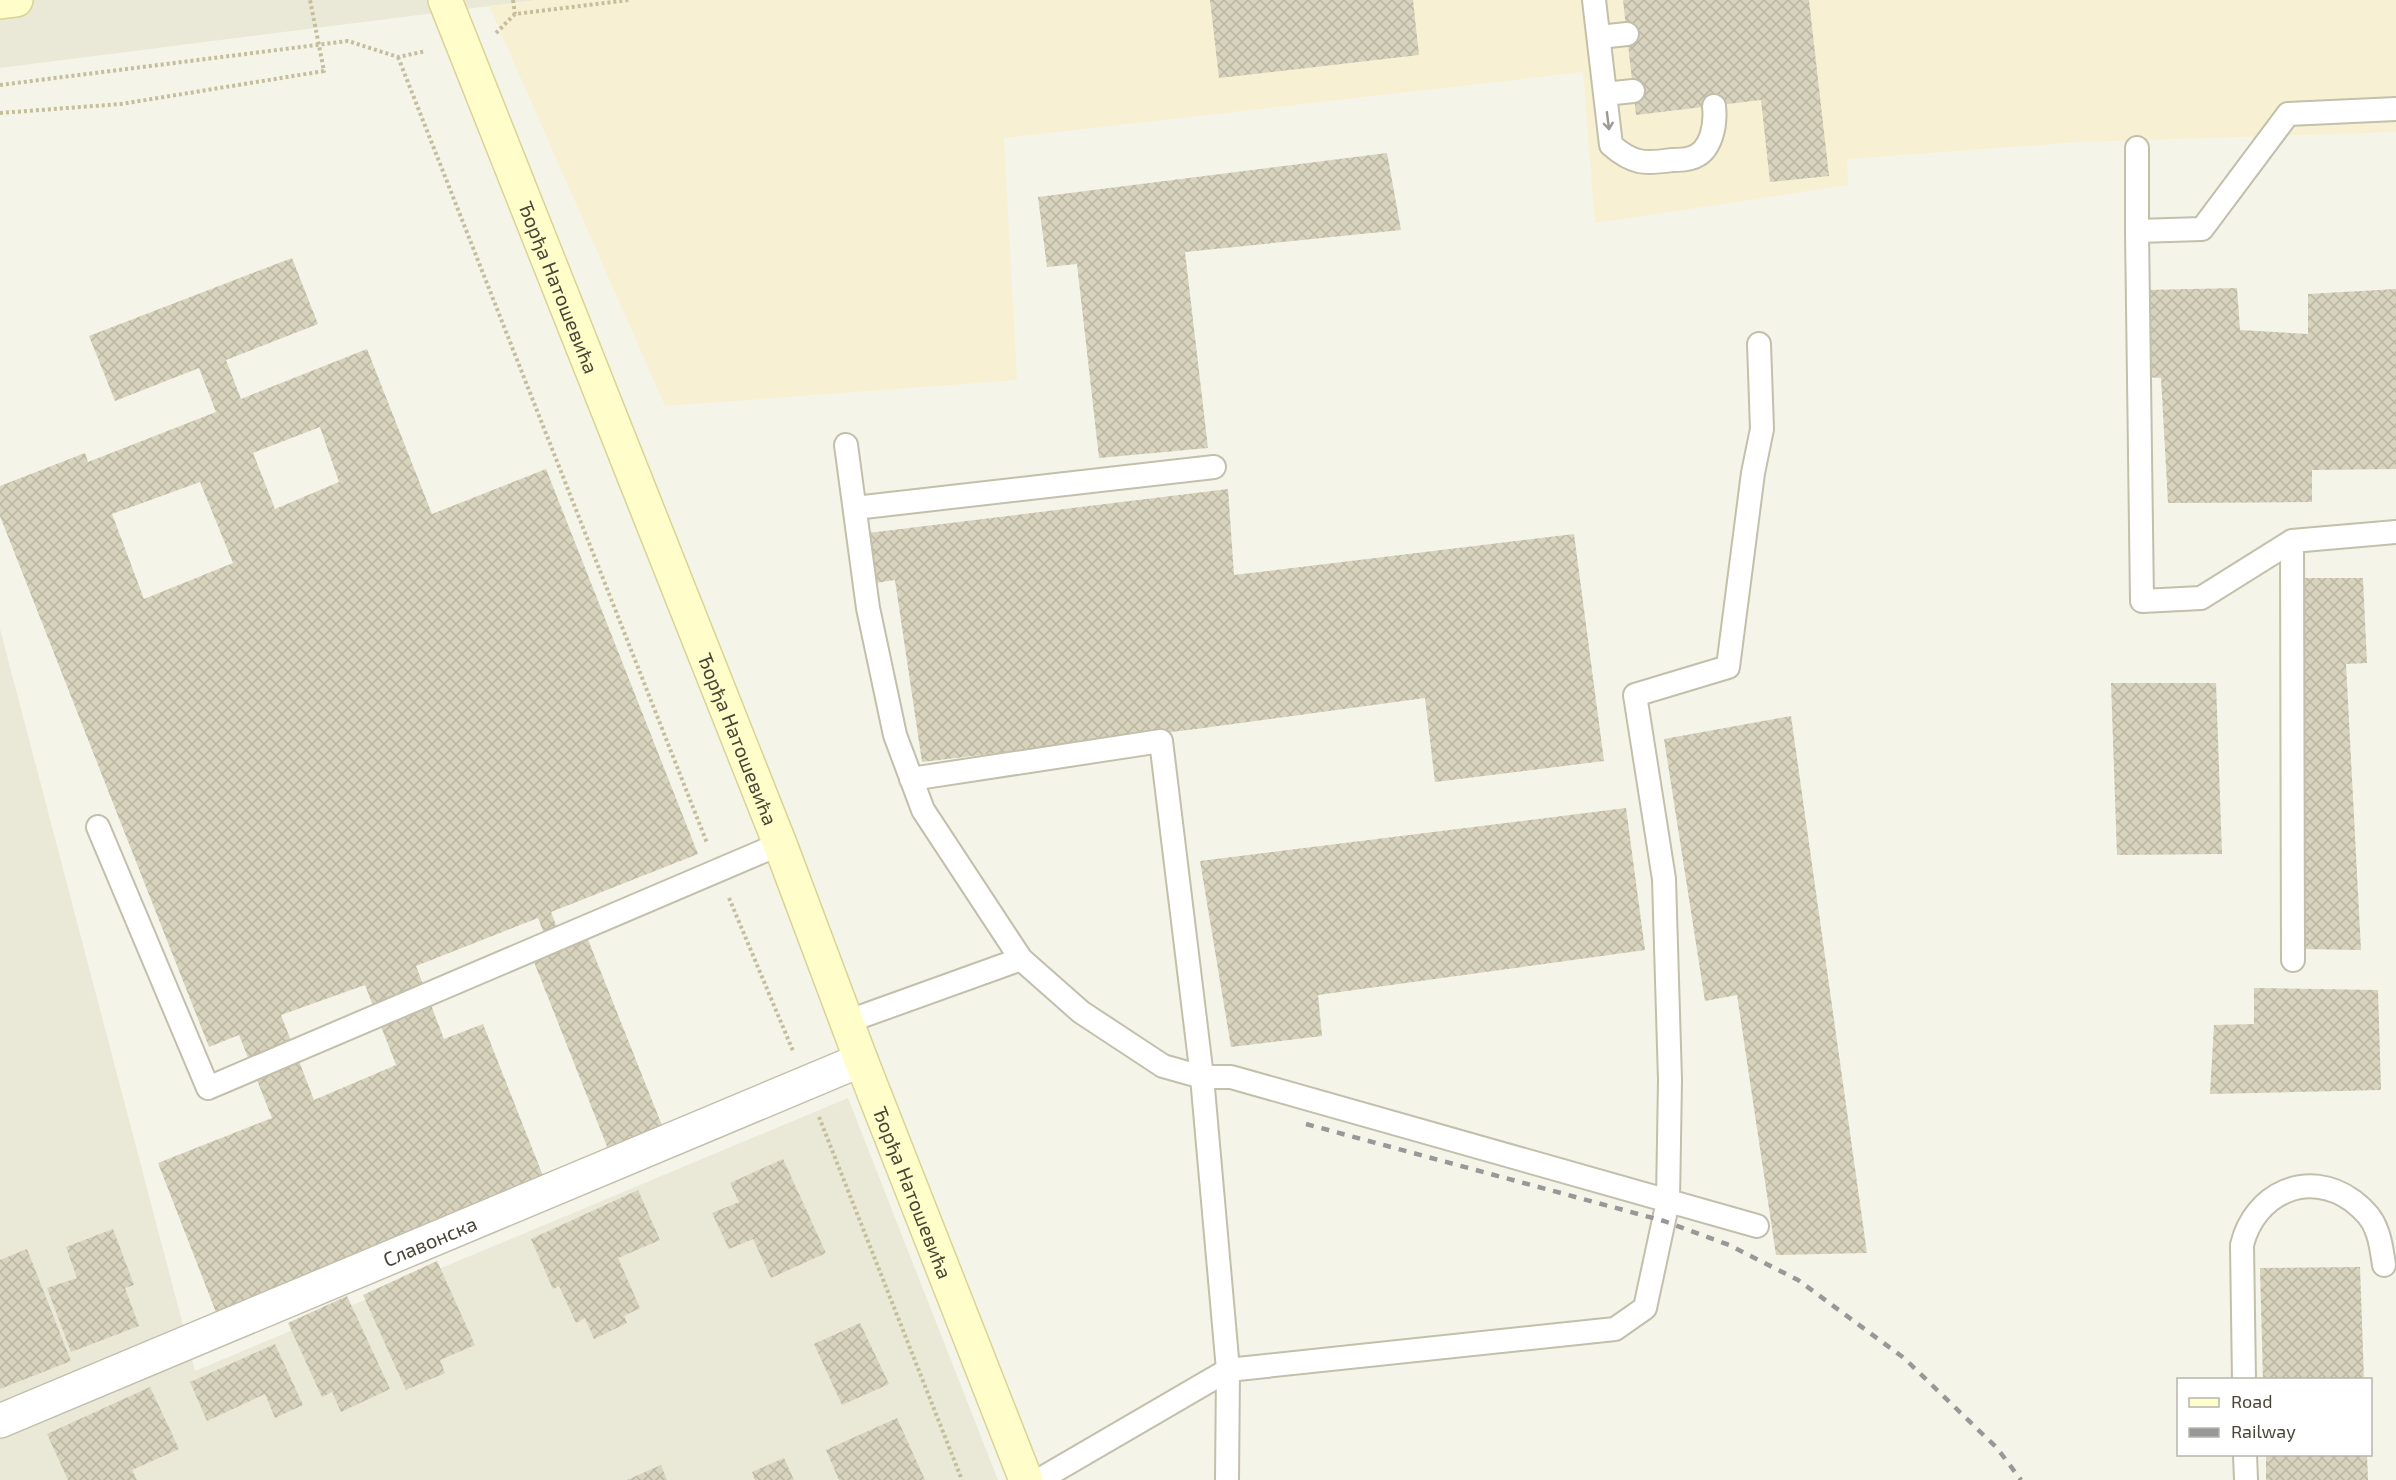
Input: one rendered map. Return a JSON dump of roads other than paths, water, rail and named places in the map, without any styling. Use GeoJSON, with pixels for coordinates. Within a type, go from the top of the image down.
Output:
{"type":"FeatureCollection","features":[{"type":"Feature","properties":{"kind":"street"},"geometry":{"type":"LineString","coordinates":[[0,2],[16,0]]}},
{"type":"Feature","properties":{"kind":"street","name":"Ђорђа Натошевића"},"geometry":{"type":"LineString","coordinates":[[445,0],[780,844],[846,1022],[1026,1480]]}},
{"type":"Feature","properties":{"kind":"street","name":"Славонска"},"geometry":{"type":"LineString","coordinates":[[0,1421],[861,1060]]}},
{"type":"Feature","properties":{"kind":"lane"},"geometry":{"type":"LineString","coordinates":[[1594,0],[1611,145],[1624,157],[1640,162],[1693,158],[1713,133],[1714,106]]}},
{"type":"Feature","properties":{"kind":"lane"},"geometry":{"type":"LineString","coordinates":[[1599,38],[1627,34]]}},
{"type":"Feature","properties":{"kind":"lane"},"geometry":{"type":"LineString","coordinates":[[1605,94],[1633,91]]}},
{"type":"Feature","properties":{"kind":"lane"},"geometry":{"type":"LineString","coordinates":[[2137,231],[2202,229],[2288,114],[2396,109]]}},
{"type":"Feature","properties":{"kind":"lane"},"geometry":{"type":"LineString","coordinates":[[2137,148],[2142,602],[2201,597],[2292,541],[2396,532]]}},
{"type":"Feature","properties":{"kind":"lane"},"geometry":{"type":"LineString","coordinates":[[1039,1480],[1228,1370],[1615,1329],[1645,1308],[1668,1201],[1670,1080],[1664,879],[1635,695],[1728,667],[1753,473],[1762,429],[1759,344]]}},
{"type":"Feature","properties":{"kind":"lane"},"geometry":{"type":"LineString","coordinates":[[846,445],[868,608],[895,735],[923,810],[1021,959],[1081,1012],[1163,1066],[1202,1077],[1231,1077],[1757,1226]]}},
{"type":"Feature","properties":{"kind":"lane"},"geometry":{"type":"LineString","coordinates":[[855,508],[1214,467]]}},
{"type":"Feature","properties":{"kind":"lane"},"geometry":{"type":"LineString","coordinates":[[2292,541],[2293,960]]}},
{"type":"Feature","properties":{"kind":"lane"},"geometry":{"type":"LineString","coordinates":[[911,779],[1161,741],[1202,1077],[1228,1370],[1227,1480]]}},
{"type":"Feature","properties":{"kind":"lane"},"geometry":{"type":"LineString","coordinates":[[98,826],[208,1088],[780,844]]}},
{"type":"Feature","properties":{"kind":"lane"},"geometry":{"type":"LineString","coordinates":[[846,1022],[1021,959]]}},
{"type":"Feature","properties":{"kind":"lane"},"geometry":{"type":"LineString","coordinates":[[2244,1378],[2241,1245],[2245,1232],[2265,1203],[2278,1194],[2295,1188],[2314,1186],[2334,1190],[2363,1209],[2376,1227],[2384,1265]]}},
{"type":"Feature","properties":{"kind":"lane"},"geometry":{"type":"LineString","coordinates":[[2245,1456],[2246,1480]]}},
{"type":"Feature","properties":{"kind":"railway"},"geometry":{"type":"LineString","coordinates":[[1306,1124],[1664,1221],[1729,1245],[1798,1280],[1904,1358],[1997,1448],[2021,1480]]}}]}
